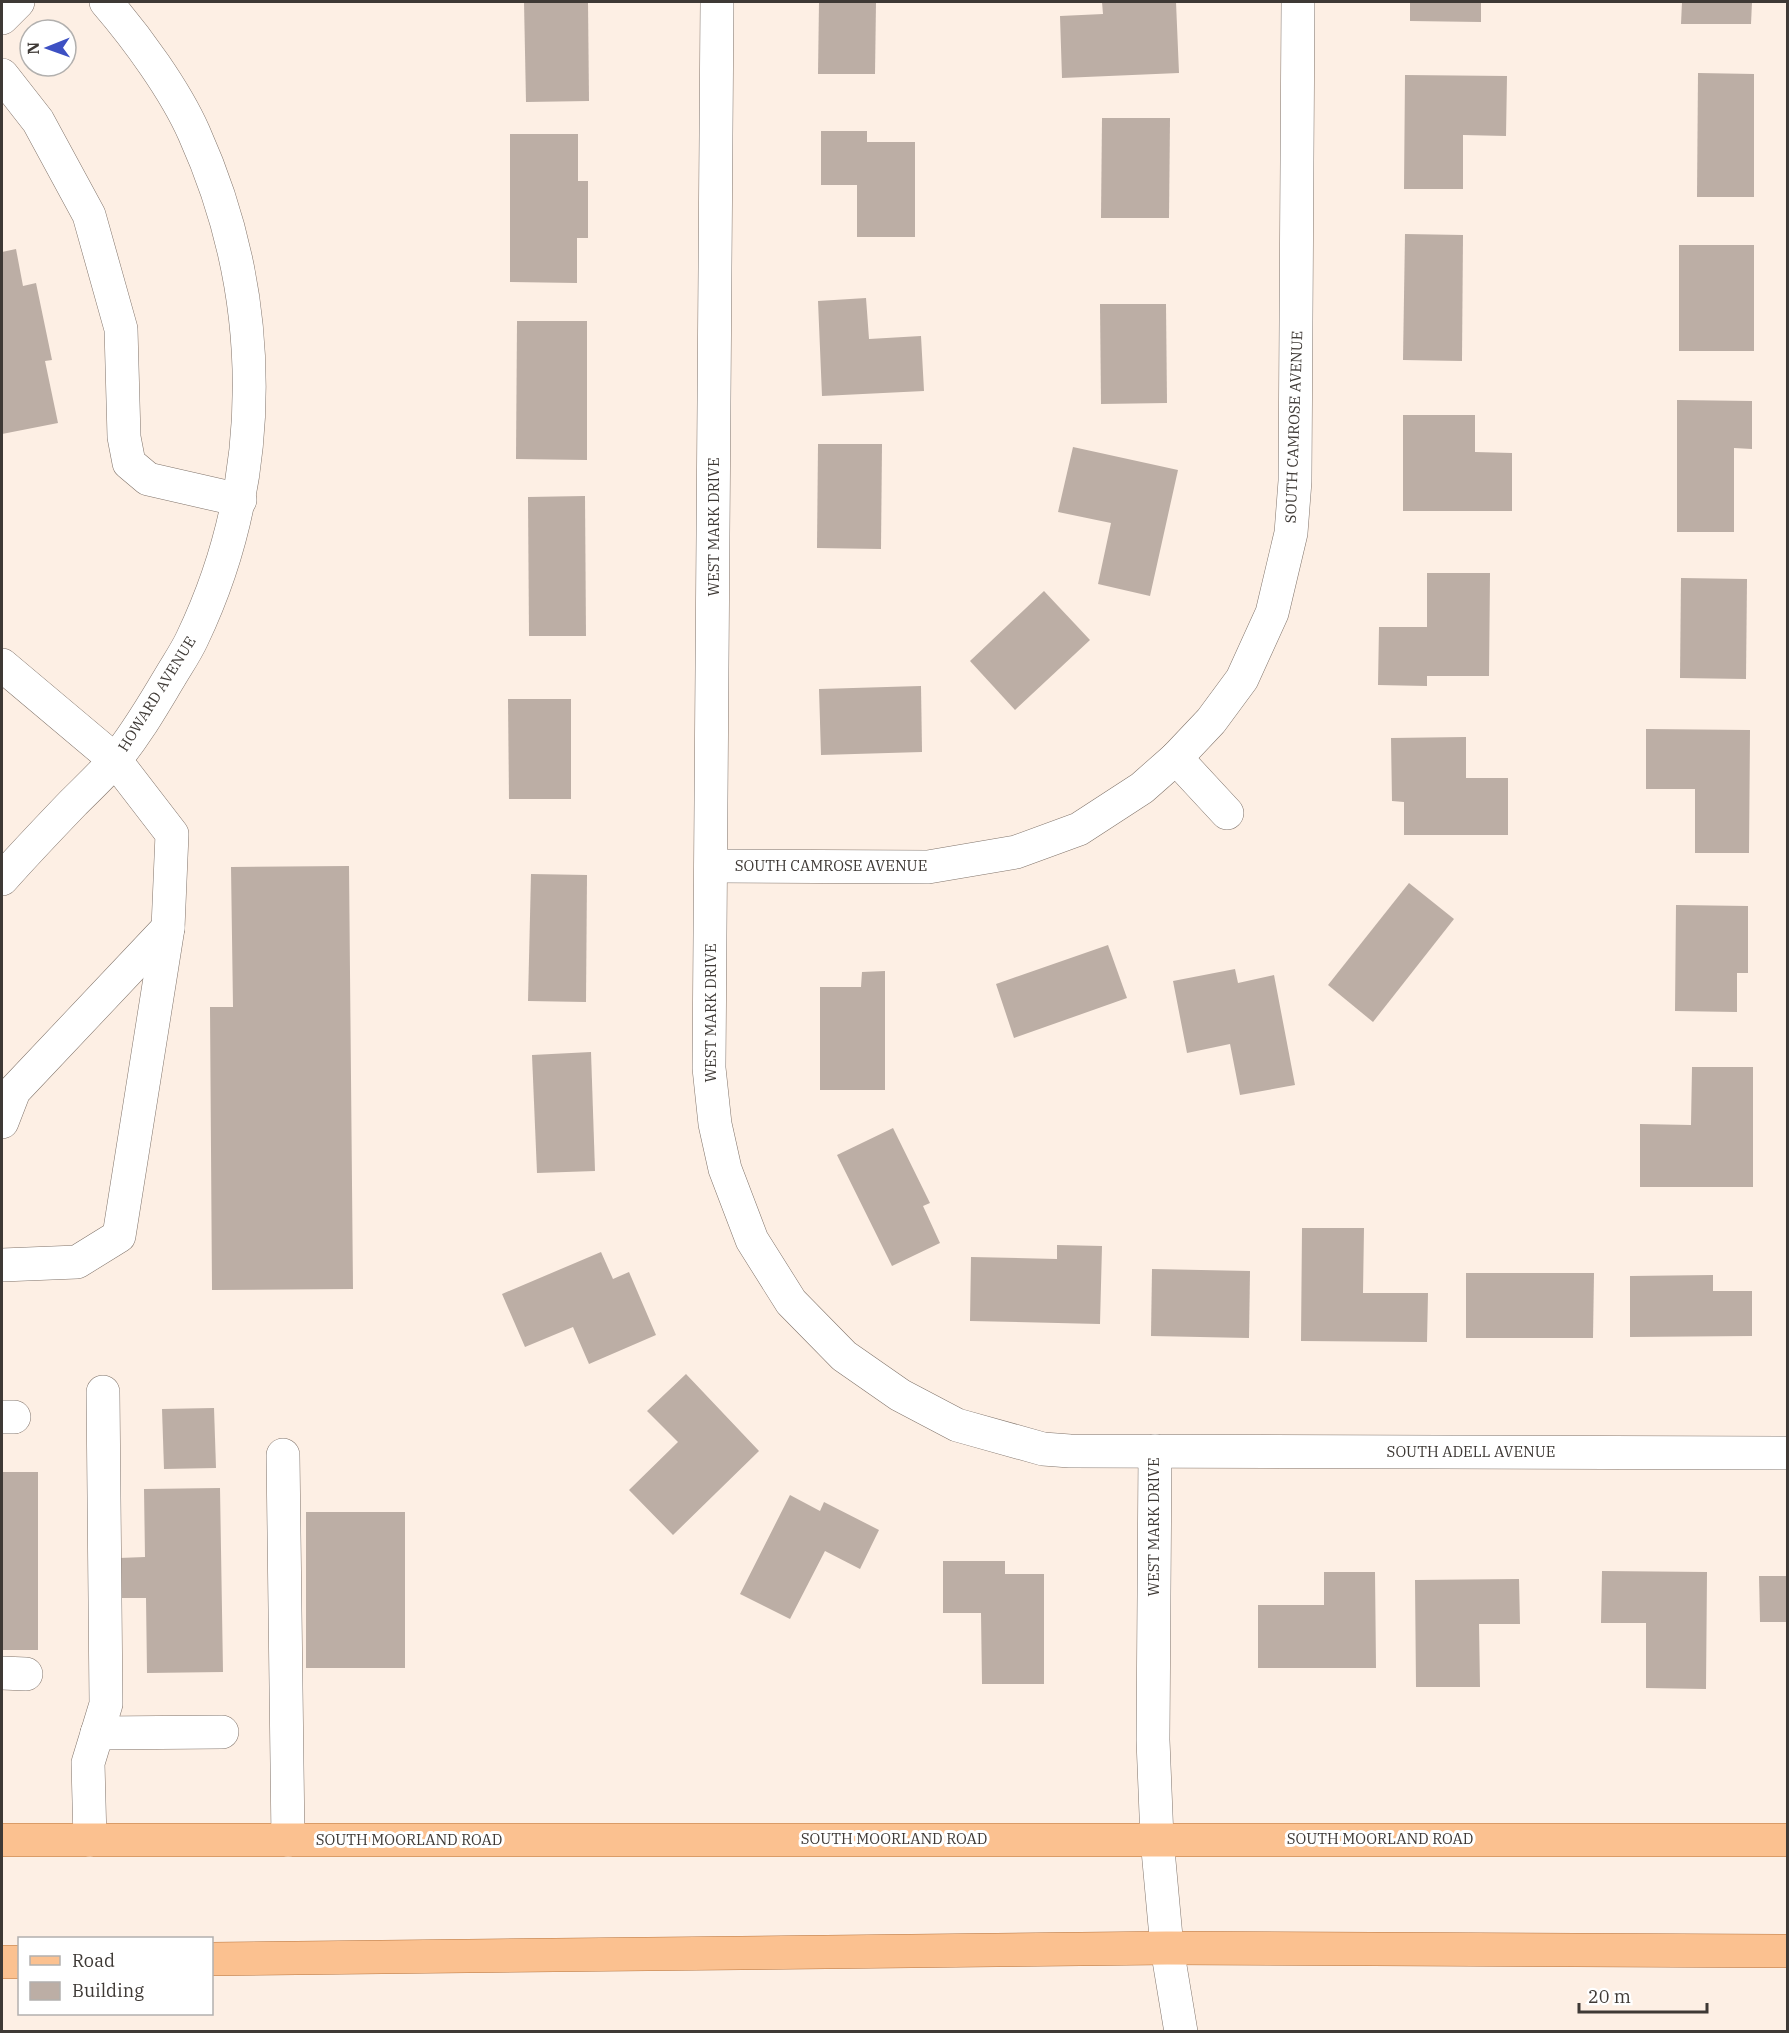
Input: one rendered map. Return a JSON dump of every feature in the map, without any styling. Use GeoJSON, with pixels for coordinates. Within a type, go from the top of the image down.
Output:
{"type":"FeatureCollection","features":[{"type":"Feature","properties":{"kind":"main road","name":"SOUTH MOORLAND ROAD"},"geometry":{"type":"LineString","coordinates":[[2,1840],[1788,1840]]}},
{"type":"Feature","properties":{"kind":"main road"},"geometry":{"type":"LineString","coordinates":[[213,1959],[1167,1948],[1788,1951]]}},
{"type":"Feature","properties":{"kind":"main road"},"geometry":{"type":"LineString","coordinates":[[2,1962],[18,1962]]}},
{"type":"Feature","properties":{"kind":"street"},"geometry":{"type":"LineString","coordinates":[[2,18],[18,2]]}},
{"type":"Feature","properties":{"kind":"street","name":"HOWARD AVENUE"},"geometry":{"type":"LineString","coordinates":[[2,879],[115,760],[153,706],[192,640],[214,588],[240,500],[250,412],[247,332],[235,251],[216,189],[194,132],[159,72],[106,2]]}},
{"type":"Feature","properties":{"kind":"street","name":"WEST MARK DRIVE"},"geometry":{"type":"LineString","coordinates":[[717,2],[709,1068],[715,1124],[725,1169],[752,1240],[791,1302],[844,1356],[900,1395],[957,1425],[1044,1449],[1155,1451],[1153,1740],[1157,1839],[1167,1948],[1181,2031]]}},
{"type":"Feature","properties":{"kind":"street","name":"SOUTH CAMROSE AVENUE"},"geometry":{"type":"LineString","coordinates":[[711,866],[928,867],[1016,852],[1079,829],[1142,788],[1176,758],[1211,722],[1242,679],[1272,614],[1291,533],[1295,481],[1298,2]]}},
{"type":"Feature","properties":{"kind":"street"},"geometry":{"type":"LineString","coordinates":[[2,75],[38,121],[89,215],[121,329],[124,437],[129,463],[148,479],[240,500]]}},
{"type":"Feature","properties":{"kind":"street"},"geometry":{"type":"LineString","coordinates":[[2,665],[115,760],[172,834],[168,928],[119,1236],[77,1262],[2,1264]]}},
{"type":"Feature","properties":{"kind":"street"},"geometry":{"type":"LineString","coordinates":[[1176,758],[1227,813]]}},
{"type":"Feature","properties":{"kind":"street"},"geometry":{"type":"LineString","coordinates":[[2,1122],[14,1091],[168,928]]}},
{"type":"Feature","properties":{"kind":"street"},"geometry":{"type":"LineString","coordinates":[[90,1840],[88,1763],[106,1704],[103,1392]]}},
{"type":"Feature","properties":{"kind":"street","name":"SOUTH ADELL AVENUE"},"geometry":{"type":"LineString","coordinates":[[1155,1451],[1788,1452]]}},
{"type":"Feature","properties":{"kind":"street"},"geometry":{"type":"LineString","coordinates":[[283,1455],[288,1840]]}},
{"type":"Feature","properties":{"kind":"street"},"geometry":{"type":"LineString","coordinates":[[97,1733],[222,1732]]}},
{"type":"Feature","properties":{"kind":"building"},"geometry":{"type":"Polygon","coordinates":[[[524,2],[588,2],[589,101],[526,102],[524,2]]]}},
{"type":"Feature","properties":{"kind":"building"},"geometry":{"type":"Polygon","coordinates":[[[819,2],[876,2],[875,74],[818,74],[819,2]]]}},
{"type":"Feature","properties":{"kind":"building"},"geometry":{"type":"Polygon","coordinates":[[[1102,2],[1176,2],[1179,73],[1062,78],[1060,16],[1103,14],[1102,2]]]}},
{"type":"Feature","properties":{"kind":"building"},"geometry":{"type":"Polygon","coordinates":[[[1410,2],[1481,2],[1481,22],[1410,21],[1410,2]]]}},
{"type":"Feature","properties":{"kind":"building"},"geometry":{"type":"Polygon","coordinates":[[[1682,2],[1752,2],[1751,24],[1681,24],[1682,2]]]}},
{"type":"Feature","properties":{"kind":"building"},"geometry":{"type":"Polygon","coordinates":[[[1698,73],[1754,74],[1754,197],[1697,197],[1698,73]]]}},
{"type":"Feature","properties":{"kind":"building"},"geometry":{"type":"Polygon","coordinates":[[[1405,75],[1507,76],[1506,136],[1463,135],[1463,189],[1404,189],[1405,75]]]}},
{"type":"Feature","properties":{"kind":"building"},"geometry":{"type":"Polygon","coordinates":[[[1102,118],[1170,118],[1169,218],[1101,218],[1102,118]]]}},
{"type":"Feature","properties":{"kind":"building"},"geometry":{"type":"Polygon","coordinates":[[[821,131],[867,131],[867,142],[915,142],[915,237],[857,237],[857,185],[821,185],[821,131]]]}},
{"type":"Feature","properties":{"kind":"building"},"geometry":{"type":"Polygon","coordinates":[[[510,134],[578,134],[578,181],[588,181],[588,238],[577,238],[577,283],[510,282],[510,134]]]}},
{"type":"Feature","properties":{"kind":"building"},"geometry":{"type":"Polygon","coordinates":[[[1405,234],[1463,235],[1462,361],[1403,360],[1405,234]]]}},
{"type":"Feature","properties":{"kind":"building"},"geometry":{"type":"Polygon","coordinates":[[[1679,245],[1754,245],[1754,351],[1679,351],[1679,245]]]}},
{"type":"Feature","properties":{"kind":"building"},"geometry":{"type":"Polygon","coordinates":[[[16,249],[23,286],[36,283],[52,360],[45,361],[58,423],[2,434],[2,252],[16,249]]]}},
{"type":"Feature","properties":{"kind":"building"},"geometry":{"type":"Polygon","coordinates":[[[866,298],[869,339],[921,336],[924,391],[822,396],[818,301],[866,298]]]}},
{"type":"Feature","properties":{"kind":"building"},"geometry":{"type":"Polygon","coordinates":[[[1100,304],[1166,304],[1167,403],[1101,404],[1100,304]]]}},
{"type":"Feature","properties":{"kind":"building"},"geometry":{"type":"Polygon","coordinates":[[[517,321],[587,321],[587,460],[516,459],[517,321]]]}},
{"type":"Feature","properties":{"kind":"building"},"geometry":{"type":"Polygon","coordinates":[[[1677,400],[1752,401],[1752,449],[1734,448],[1734,532],[1677,532],[1677,400]]]}},
{"type":"Feature","properties":{"kind":"building"},"geometry":{"type":"Polygon","coordinates":[[[1403,415],[1475,415],[1475,452],[1512,453],[1512,511],[1403,511],[1403,415]]]}},
{"type":"Feature","properties":{"kind":"building"},"geometry":{"type":"Polygon","coordinates":[[[818,444],[882,444],[881,549],[817,548],[818,444]]]}},
{"type":"Feature","properties":{"kind":"building"},"geometry":{"type":"Polygon","coordinates":[[[1073,447],[1178,470],[1150,596],[1098,584],[1111,523],[1058,512],[1073,447]]]}},
{"type":"Feature","properties":{"kind":"building"},"geometry":{"type":"Polygon","coordinates":[[[585,496],[586,636],[529,636],[528,497],[585,496]]]}},
{"type":"Feature","properties":{"kind":"building"},"geometry":{"type":"Polygon","coordinates":[[[1427,573],[1490,573],[1489,676],[1427,676],[1427,686],[1378,685],[1379,627],[1427,627],[1427,573]]]}},
{"type":"Feature","properties":{"kind":"building"},"geometry":{"type":"Polygon","coordinates":[[[1681,578],[1747,579],[1746,679],[1680,678],[1681,578]]]}},
{"type":"Feature","properties":{"kind":"building"},"geometry":{"type":"Polygon","coordinates":[[[1044,591],[1090,640],[1015,710],[970,661],[1044,591]]]}},
{"type":"Feature","properties":{"kind":"building"},"geometry":{"type":"Polygon","coordinates":[[[921,686],[922,752],[821,755],[819,689],[921,686]]]}},
{"type":"Feature","properties":{"kind":"building"},"geometry":{"type":"Polygon","coordinates":[[[508,699],[571,699],[571,799],[509,799],[508,699]]]}},
{"type":"Feature","properties":{"kind":"building"},"geometry":{"type":"Polygon","coordinates":[[[1646,729],[1750,730],[1749,853],[1695,853],[1695,789],[1646,789],[1646,729]]]}},
{"type":"Feature","properties":{"kind":"building"},"geometry":{"type":"Polygon","coordinates":[[[1466,737],[1466,778],[1508,778],[1508,835],[1404,835],[1404,802],[1392,801],[1391,738],[1466,737]]]}},
{"type":"Feature","properties":{"kind":"building"},"geometry":{"type":"Polygon","coordinates":[[[349,866],[353,1289],[212,1290],[210,1007],[233,1007],[231,867],[349,866]]]}},
{"type":"Feature","properties":{"kind":"building"},"geometry":{"type":"Polygon","coordinates":[[[531,874],[587,875],[586,1002],[528,1001],[531,874]]]}},
{"type":"Feature","properties":{"kind":"building"},"geometry":{"type":"Polygon","coordinates":[[[1409,883],[1454,919],[1373,1022],[1328,985],[1409,883]]]}},
{"type":"Feature","properties":{"kind":"building"},"geometry":{"type":"Polygon","coordinates":[[[1676,905],[1748,906],[1748,973],[1737,973],[1737,1012],[1675,1011],[1676,905]]]}},
{"type":"Feature","properties":{"kind":"building"},"geometry":{"type":"Polygon","coordinates":[[[1108,945],[1127,998],[1014,1038],[996,984],[1108,945]]]}},
{"type":"Feature","properties":{"kind":"building"},"geometry":{"type":"Polygon","coordinates":[[[1235,969],[1238,983],[1274,975],[1295,1085],[1240,1095],[1230,1044],[1187,1053],[1173,981],[1235,969]]]}},
{"type":"Feature","properties":{"kind":"building"},"geometry":{"type":"Polygon","coordinates":[[[885,971],[885,1090],[820,1090],[820,987],[861,987],[862,972],[885,971]]]}},
{"type":"Feature","properties":{"kind":"building"},"geometry":{"type":"Polygon","coordinates":[[[591,1052],[595,1171],[537,1173],[532,1055],[591,1052]]]}},
{"type":"Feature","properties":{"kind":"building"},"geometry":{"type":"Polygon","coordinates":[[[1692,1067],[1753,1067],[1753,1187],[1640,1187],[1640,1124],[1691,1125],[1692,1067]]]}},
{"type":"Feature","properties":{"kind":"building"},"geometry":{"type":"Polygon","coordinates":[[[893,1128],[930,1203],[923,1206],[940,1243],[892,1266],[837,1155],[893,1128]]]}},
{"type":"Feature","properties":{"kind":"building"},"geometry":{"type":"Polygon","coordinates":[[[1302,1228],[1364,1228],[1363,1293],[1428,1293],[1427,1342],[1301,1341],[1302,1228]]]}},
{"type":"Feature","properties":{"kind":"building"},"geometry":{"type":"Polygon","coordinates":[[[1057,1245],[1102,1246],[1100,1324],[970,1321],[971,1257],[1057,1259],[1057,1245]]]}},
{"type":"Feature","properties":{"kind":"building"},"geometry":{"type":"Polygon","coordinates":[[[601,1252],[613,1279],[629,1272],[656,1335],[589,1364],[573,1327],[525,1347],[502,1294],[601,1252]]]}},
{"type":"Feature","properties":{"kind":"building"},"geometry":{"type":"Polygon","coordinates":[[[1152,1269],[1250,1271],[1249,1338],[1151,1336],[1152,1269]]]}},
{"type":"Feature","properties":{"kind":"building"},"geometry":{"type":"Polygon","coordinates":[[[1466,1273],[1594,1273],[1593,1338],[1466,1338],[1466,1273]]]}},
{"type":"Feature","properties":{"kind":"building"},"geometry":{"type":"Polygon","coordinates":[[[1713,1275],[1713,1291],[1752,1291],[1752,1336],[1630,1337],[1630,1276],[1713,1275]]]}},
{"type":"Feature","properties":{"kind":"building"},"geometry":{"type":"Polygon","coordinates":[[[686,1374],[759,1451],[673,1535],[629,1490],[678,1442],[647,1411],[686,1374]]]}},
{"type":"Feature","properties":{"kind":"building"},"geometry":{"type":"Polygon","coordinates":[[[214,1408],[216,1468],[164,1469],[162,1409],[214,1408]]]}},
{"type":"Feature","properties":{"kind":"building"},"geometry":{"type":"Polygon","coordinates":[[[2,1472],[38,1472],[38,1650],[2,1650],[2,1472]]]}},
{"type":"Feature","properties":{"kind":"building"},"geometry":{"type":"Polygon","coordinates":[[[220,1488],[223,1672],[147,1673],[146,1598],[120,1598],[119,1558],[145,1557],[144,1489],[220,1488]]]}},
{"type":"Feature","properties":{"kind":"building"},"geometry":{"type":"Polygon","coordinates":[[[790,1495],[820,1511],[824,1502],[879,1530],[860,1569],[825,1551],[790,1619],[740,1594],[790,1495]]]}},
{"type":"Feature","properties":{"kind":"building"},"geometry":{"type":"Polygon","coordinates":[[[306,1512],[405,1512],[405,1668],[306,1668],[306,1512]]]}},
{"type":"Feature","properties":{"kind":"building"},"geometry":{"type":"Polygon","coordinates":[[[943,1561],[1005,1561],[1005,1574],[1044,1574],[1044,1684],[982,1684],[981,1613],[943,1613],[943,1561]]]}},
{"type":"Feature","properties":{"kind":"building"},"geometry":{"type":"Polygon","coordinates":[[[1602,1571],[1707,1572],[1706,1689],[1646,1688],[1646,1623],[1601,1623],[1602,1571]]]}},
{"type":"Feature","properties":{"kind":"building"},"geometry":{"type":"Polygon","coordinates":[[[1324,1572],[1375,1572],[1376,1668],[1258,1668],[1258,1605],[1324,1605],[1324,1572]]]}},
{"type":"Feature","properties":{"kind":"building"},"geometry":{"type":"Polygon","coordinates":[[[1759,1576],[1788,1576],[1788,1622],[1760,1622],[1759,1576]]]}},
{"type":"Feature","properties":{"kind":"building"},"geometry":{"type":"Polygon","coordinates":[[[1519,1579],[1520,1624],[1479,1624],[1480,1687],[1416,1687],[1415,1580],[1519,1579]]]}}]}
